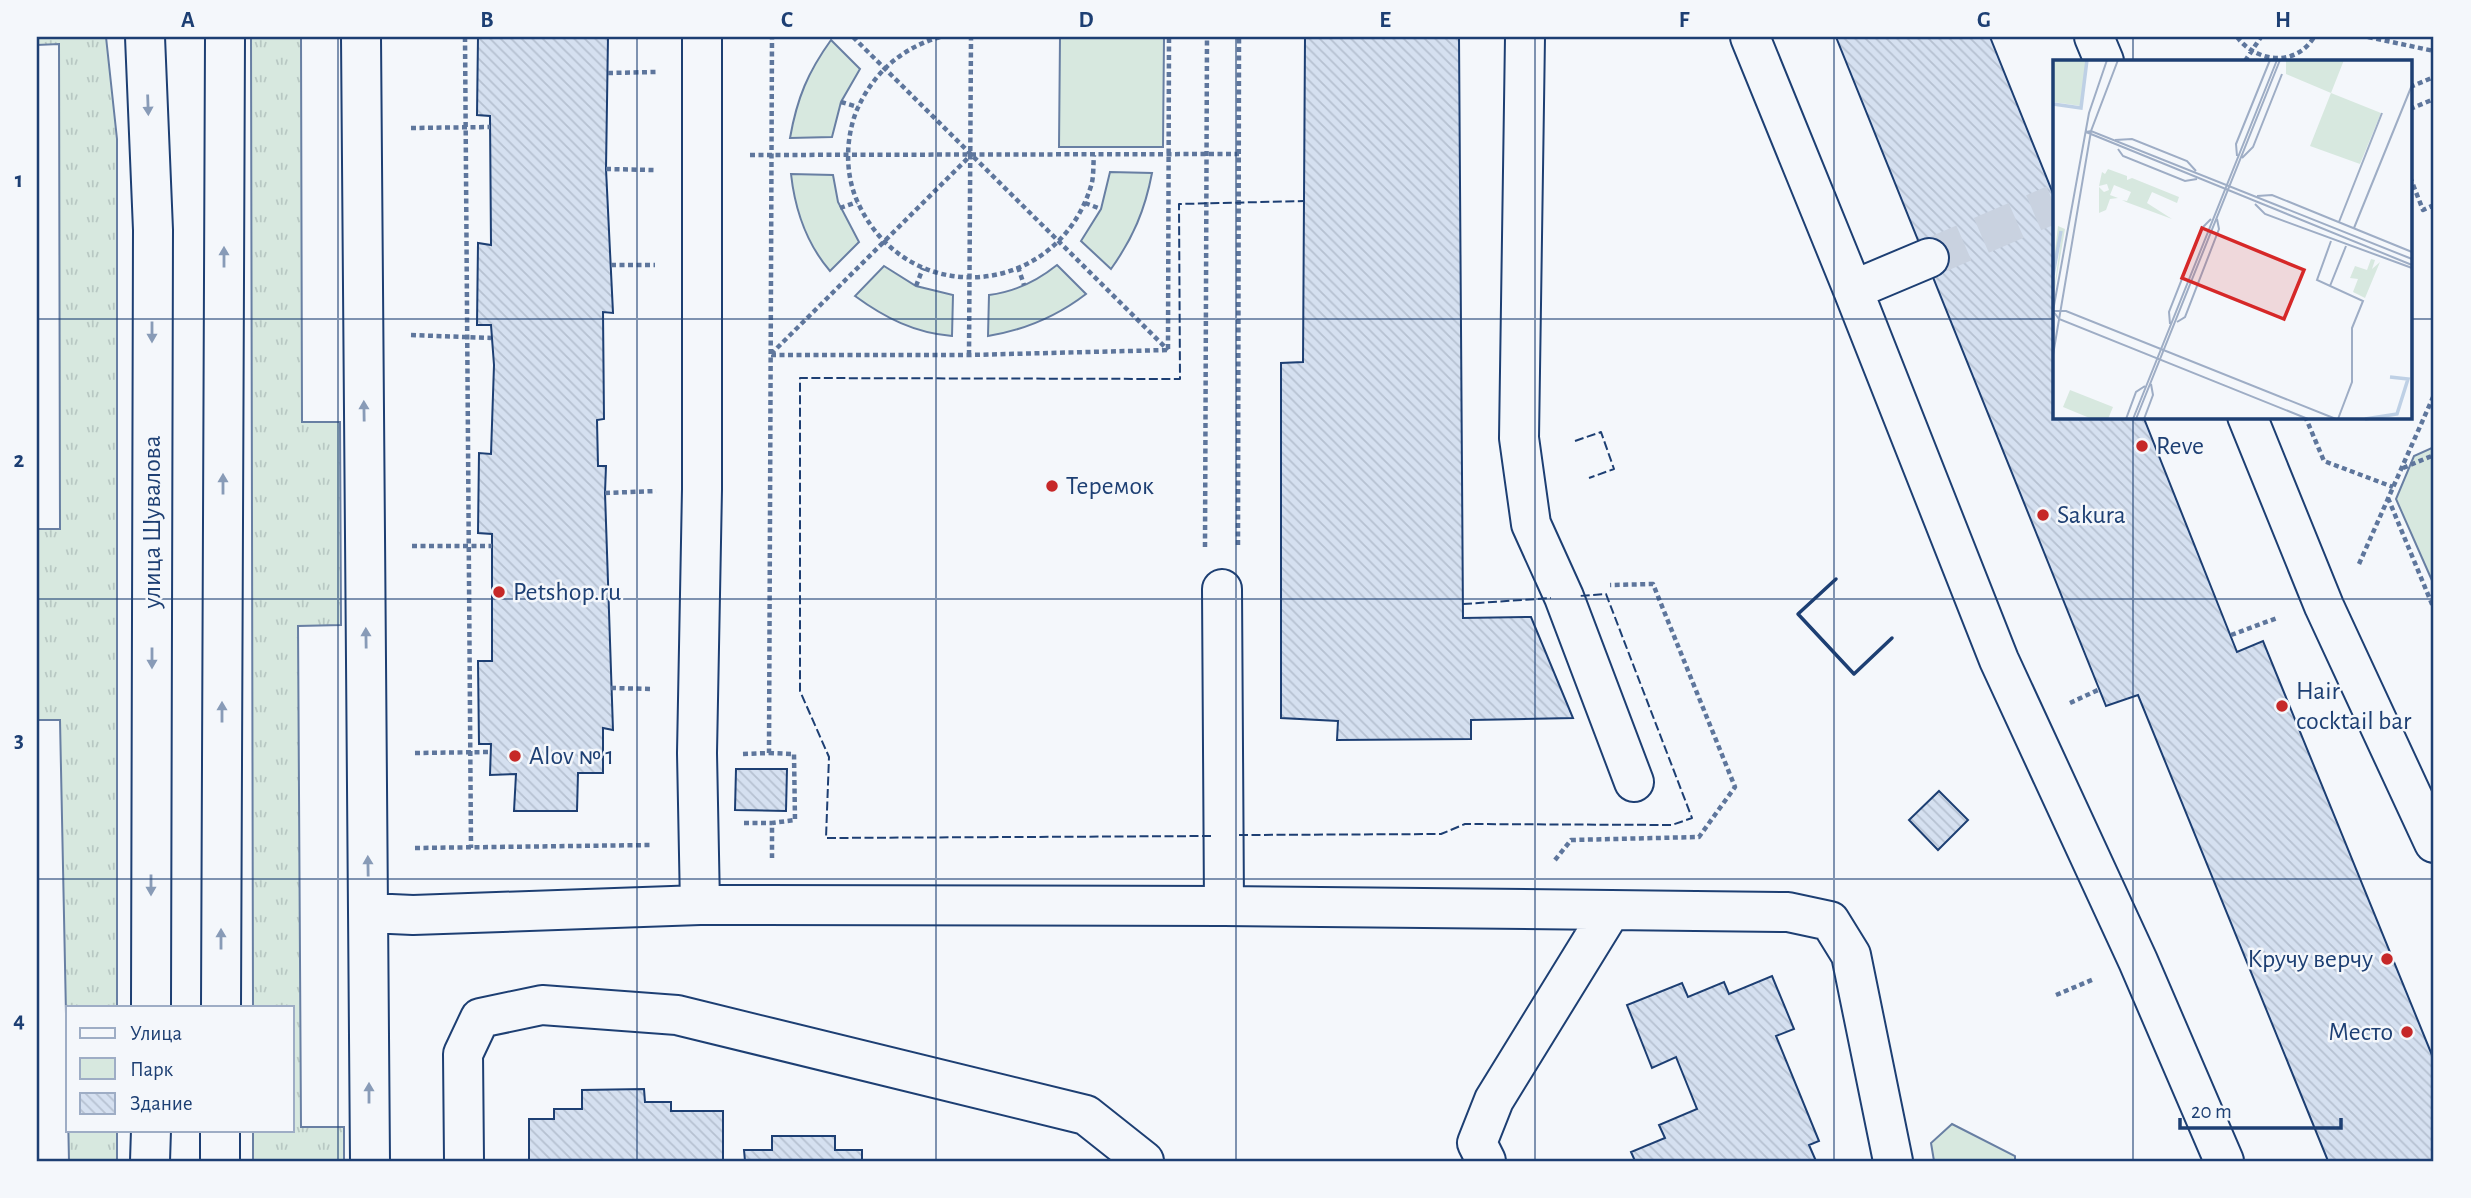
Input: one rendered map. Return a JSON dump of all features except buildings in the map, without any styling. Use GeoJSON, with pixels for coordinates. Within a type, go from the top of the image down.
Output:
{"type":"FeatureCollection","features":[{"type":"Feature","properties":{"kind":"street","name":"улица Шувалова"},"geometry":{"type":"LineString","coordinates":[[145,37],[153,230],[151,1006]]}},
{"type":"Feature","properties":{"kind":"street"},"geometry":{"type":"LineString","coordinates":[[221,1006],[225,37]]}},
{"type":"Feature","properties":{"kind":"street"},"geometry":{"type":"LineString","coordinates":[[361,37],[370,1161]]}},
{"type":"Feature","properties":{"kind":"street"},"geometry":{"type":"LineString","coordinates":[[700,905],[697,753],[702,489],[702,37]]}},
{"type":"Feature","properties":{"kind":"street"},"geometry":{"type":"LineString","coordinates":[[1525,37],[1519,438],[1531,524],[1564,597],[1634,782]]}},
{"type":"Feature","properties":{"kind":"street"},"geometry":{"type":"LineString","coordinates":[[1750,37],[1999,660],[2138,961],[2224,1161]]}},
{"type":"Feature","properties":{"kind":"street"},"geometry":{"type":"LineString","coordinates":[[2094,37],[2104,60]]}},
{"type":"Feature","properties":{"kind":"street"},"geometry":{"type":"LineString","coordinates":[[1853,290],[1929,257]]}},
{"type":"Feature","properties":{"kind":"street"},"geometry":{"type":"LineString","coordinates":[[2248,418],[2324,606],[2434,843]]}},
{"type":"Feature","properties":{"kind":"street"},"geometry":{"type":"LineString","coordinates":[[1213,575],[1224,906]]}},
{"type":"Feature","properties":{"kind":"street"},"geometry":{"type":"LineString","coordinates":[[369,913],[413,915],[700,905],[1224,906],[1787,912],[1830,921],[1851,955],[1893,1161]]}},
{"type":"Feature","properties":{"kind":"street"},"geometry":{"type":"LineString","coordinates":[[1486,1161],[1477,1143],[1494,1100],[1611,910]]}},
{"type":"Feature","properties":{"kind":"street"},"geometry":{"type":"LineString","coordinates":[[464,1161],[463,1054],[481,1018],[541,1005],[677,1015],[1086,1115],[1144,1161]]}},
{"type":"Feature","properties":{"kind":"street"},"geometry":{"type":"LineString","coordinates":[[150,1132],[150,1161]]}},
{"type":"Feature","properties":{"kind":"street"},"geometry":{"type":"LineString","coordinates":[[220,1132],[220,1161]]}},
{"type":"Feature","properties":{"kind":"path"},"geometry":{"type":"LineString","coordinates":[[465,37],[471,848]]}},
{"type":"Feature","properties":{"kind":"path"},"geometry":{"type":"LineString","coordinates":[[769,753],[772,37]]}},
{"type":"Feature","properties":{"kind":"path"},"geometry":{"type":"LineString","coordinates":[[853,37],[1168,350]]}},
{"type":"Feature","properties":{"kind":"path"},"geometry":{"type":"LineString","coordinates":[[940,37],[924,39],[885,67],[858,107],[850,133],[849,177],[857,202],[867,223],[884,242],[911,263],[954,278],[989,277],[1031,263],[1058,242],[1085,203],[1092,184],[1094,155]]}},
{"type":"Feature","properties":{"kind":"path"},"geometry":{"type":"LineString","coordinates":[[969,355],[971,37]]}},
{"type":"Feature","properties":{"kind":"path"},"geometry":{"type":"LineString","coordinates":[[1168,350],[1169,37]]}},
{"type":"Feature","properties":{"kind":"path"},"geometry":{"type":"LineString","coordinates":[[1207,37],[1213,575]]}},
{"type":"Feature","properties":{"kind":"path"},"geometry":{"type":"LineString","coordinates":[[1238,547],[1239,37]]}},
{"type":"Feature","properties":{"kind":"path"},"geometry":{"type":"LineString","coordinates":[[2237,37],[2251,52],[2267,58],[2284,59],[2300,52],[2314,37]]}},
{"type":"Feature","properties":{"kind":"path"},"geometry":{"type":"LineString","coordinates":[[2246,60],[2261,37]]}},
{"type":"Feature","properties":{"kind":"path"},"geometry":{"type":"LineString","coordinates":[[2368,37],[2434,51]]}},
{"type":"Feature","properties":{"kind":"path"},"geometry":{"type":"LineString","coordinates":[[2412,86],[2434,77]]}},
{"type":"Feature","properties":{"kind":"path"},"geometry":{"type":"LineString","coordinates":[[2412,108],[2434,99]]}},
{"type":"Feature","properties":{"kind":"path"},"geometry":{"type":"LineString","coordinates":[[841,102],[858,107]]}},
{"type":"Feature","properties":{"kind":"path"},"geometry":{"type":"LineString","coordinates":[[411,128],[489,127]]}},
{"type":"Feature","properties":{"kind":"path"},"geometry":{"type":"LineString","coordinates":[[702,156],[1239,154]]}},
{"type":"Feature","properties":{"kind":"path"},"geometry":{"type":"LineString","coordinates":[[771,355],[972,155]]}},
{"type":"Feature","properties":{"kind":"path"},"geometry":{"type":"LineString","coordinates":[[2412,182],[2423,210],[2434,205]]}},
{"type":"Feature","properties":{"kind":"path"},"geometry":{"type":"LineString","coordinates":[[840,208],[857,202]]}},
{"type":"Feature","properties":{"kind":"path"},"geometry":{"type":"LineString","coordinates":[[1085,203],[1101,209]]}},
{"type":"Feature","properties":{"kind":"path"},"geometry":{"type":"LineString","coordinates":[[916,286],[923,268]]}},
{"type":"Feature","properties":{"kind":"path"},"geometry":{"type":"LineString","coordinates":[[1018,268],[1024,285]]}},
{"type":"Feature","properties":{"kind":"path"},"geometry":{"type":"LineString","coordinates":[[411,335],[491,338]]}},
{"type":"Feature","properties":{"kind":"path"},"geometry":{"type":"LineString","coordinates":[[771,355],[969,355],[1168,350]]}},
{"type":"Feature","properties":{"kind":"path"},"geometry":{"type":"LineString","coordinates":[[2324,606],[2346,593],[2434,395]]}},
{"type":"Feature","properties":{"kind":"path"},"geometry":{"type":"LineString","coordinates":[[2306,418],[2324,461],[2393,488]]}},
{"type":"Feature","properties":{"kind":"path"},"geometry":{"type":"LineString","coordinates":[[2403,468],[2434,455]]}},
{"type":"Feature","properties":{"kind":"path"},"geometry":{"type":"LineString","coordinates":[[2388,498],[2434,609]]}},
{"type":"Feature","properties":{"kind":"path"},"geometry":{"type":"LineString","coordinates":[[411,545],[492,546]]}},
{"type":"Feature","properties":{"kind":"path"},"geometry":{"type":"LineString","coordinates":[[2231,635],[2287,614]]}},
{"type":"Feature","properties":{"kind":"path"},"geometry":{"type":"LineString","coordinates":[[2067,704],[2100,689]]}},
{"type":"Feature","properties":{"kind":"path"},"geometry":{"type":"LineString","coordinates":[[411,753],[491,752]]}},
{"type":"Feature","properties":{"kind":"path"},"geometry":{"type":"LineString","coordinates":[[697,753],[794,754],[795,820],[772,823],[733,822]]}},
{"type":"Feature","properties":{"kind":"path"},"geometry":{"type":"LineString","coordinates":[[772,823],[772,863]]}},
{"type":"Feature","properties":{"kind":"path"},"geometry":{"type":"LineString","coordinates":[[411,848],[662,845]]}},
{"type":"Feature","properties":{"kind":"green space"},"geometry":{"type":"Polygon","coordinates":[[[37,37],[106,37],[117,139],[117,1006],[66,1006],[66,1014],[60,720],[37,720],[37,529],[60,529],[59,44],[37,45],[37,37]]]}},
{"type":"Feature","properties":{"kind":"green space"},"geometry":{"type":"Polygon","coordinates":[[[251,37],[301,37],[302,422],[340,422],[341,625],[298,626],[301,1127],[344,1127],[344,1161],[253,1161],[253,1132],[294,1132],[294,1006],[253,1006],[251,37]]]}},
{"type":"Feature","properties":{"kind":"green space"},"geometry":{"type":"Polygon","coordinates":[[[1060,37],[1164,37],[1163,147],[1059,147],[1060,37]]]}},
{"type":"Feature","properties":{"kind":"green space"},"geometry":{"type":"Polygon","coordinates":[[[831,40],[860,69],[841,102],[832,137],[790,138],[804,86],[831,40]]]}},
{"type":"Feature","properties":{"kind":"green space"},"geometry":{"type":"Polygon","coordinates":[[[1110,172],[1152,173],[1137,223],[1111,269],[1081,241],[1101,209],[1110,172]]]}},
{"type":"Feature","properties":{"kind":"green space"},"geometry":{"type":"Polygon","coordinates":[[[791,174],[833,175],[838,202],[859,242],[830,271],[814,249],[803,226],[791,174]]]}},
{"type":"Feature","properties":{"kind":"green space"},"geometry":{"type":"Polygon","coordinates":[[[1057,265],[1086,294],[1040,321],[988,336],[989,295],[1025,285],[1057,265]]]}},
{"type":"Feature","properties":{"kind":"green space"},"geometry":{"type":"Polygon","coordinates":[[[884,266],[916,286],[953,295],[952,336],[925,332],[901,323],[855,296],[884,266]]]}},
{"type":"Feature","properties":{"kind":"green space"},"geometry":{"type":"Polygon","coordinates":[[[2434,447],[2434,585],[2396,499],[2414,456],[2434,447]]]}},
{"type":"Feature","properties":{"kind":"green space"},"geometry":{"type":"Polygon","coordinates":[[[1952,1124],[2015,1156],[2015,1161],[1934,1161],[1931,1143],[1952,1124]]]}},
{"type":"Feature","properties":{"kind":"green space"},"geometry":{"type":"Polygon","coordinates":[[[68,1132],[117,1132],[117,1161],[69,1161],[68,1132]]]}},
{"type":"Feature","properties":{"kind":"tunnel"},"geometry":{"type":"LineString","coordinates":[[1929,258],[2053,204]]}},
{"type":"Feature","properties":{"kind":"fence"},"geometry":{"type":"LineString","coordinates":[[1211,836],[826,838],[829,757],[800,691],[800,378],[1180,379],[1179,204],[1304,201]]}},
{"type":"Feature","properties":{"kind":"fence"},"geometry":{"type":"LineString","coordinates":[[1575,441],[1601,432],[1614,469],[1589,478]]}},
{"type":"Feature","properties":{"kind":"fence"},"geometry":{"type":"LineString","coordinates":[[1239,835],[1441,834],[1465,824],[1672,825],[1692,818],[1606,594],[1579,596]]}},
{"type":"Feature","properties":{"kind":"fence"},"geometry":{"type":"LineString","coordinates":[[1463,604],[1551,598]]}},
{"type":"Feature","properties":{"kind":"wall"},"geometry":{"type":"LineString","coordinates":[[1836,579],[1798,614],[1854,674],[1892,638]]}},
{"type":"Feature","properties":{"kind":"place","name":"Reve"},"geometry":{"type":"Point","coordinates":[2142,446]}},
{"type":"Feature","properties":{"kind":"place","name":"Теремок"},"geometry":{"type":"Point","coordinates":[1052,486]}},
{"type":"Feature","properties":{"kind":"place","name":"Sakura"},"geometry":{"type":"Point","coordinates":[2043,515]}},
{"type":"Feature","properties":{"kind":"place","name":"Petshop.ru"},"geometry":{"type":"Point","coordinates":[499,592]}},
{"type":"Feature","properties":{"kind":"place","name":"Hair cocktail bar"},"geometry":{"type":"Point","coordinates":[2282,706]}},
{"type":"Feature","properties":{"kind":"place","name":"Alov № 1"},"geometry":{"type":"Point","coordinates":[515,756]}},
{"type":"Feature","properties":{"kind":"place","name":"Кручу верчу"},"geometry":{"type":"Point","coordinates":[2387,959]}},
{"type":"Feature","properties":{"kind":"place","name":"Место"},"geometry":{"type":"Point","coordinates":[2407,1032]}}]}
